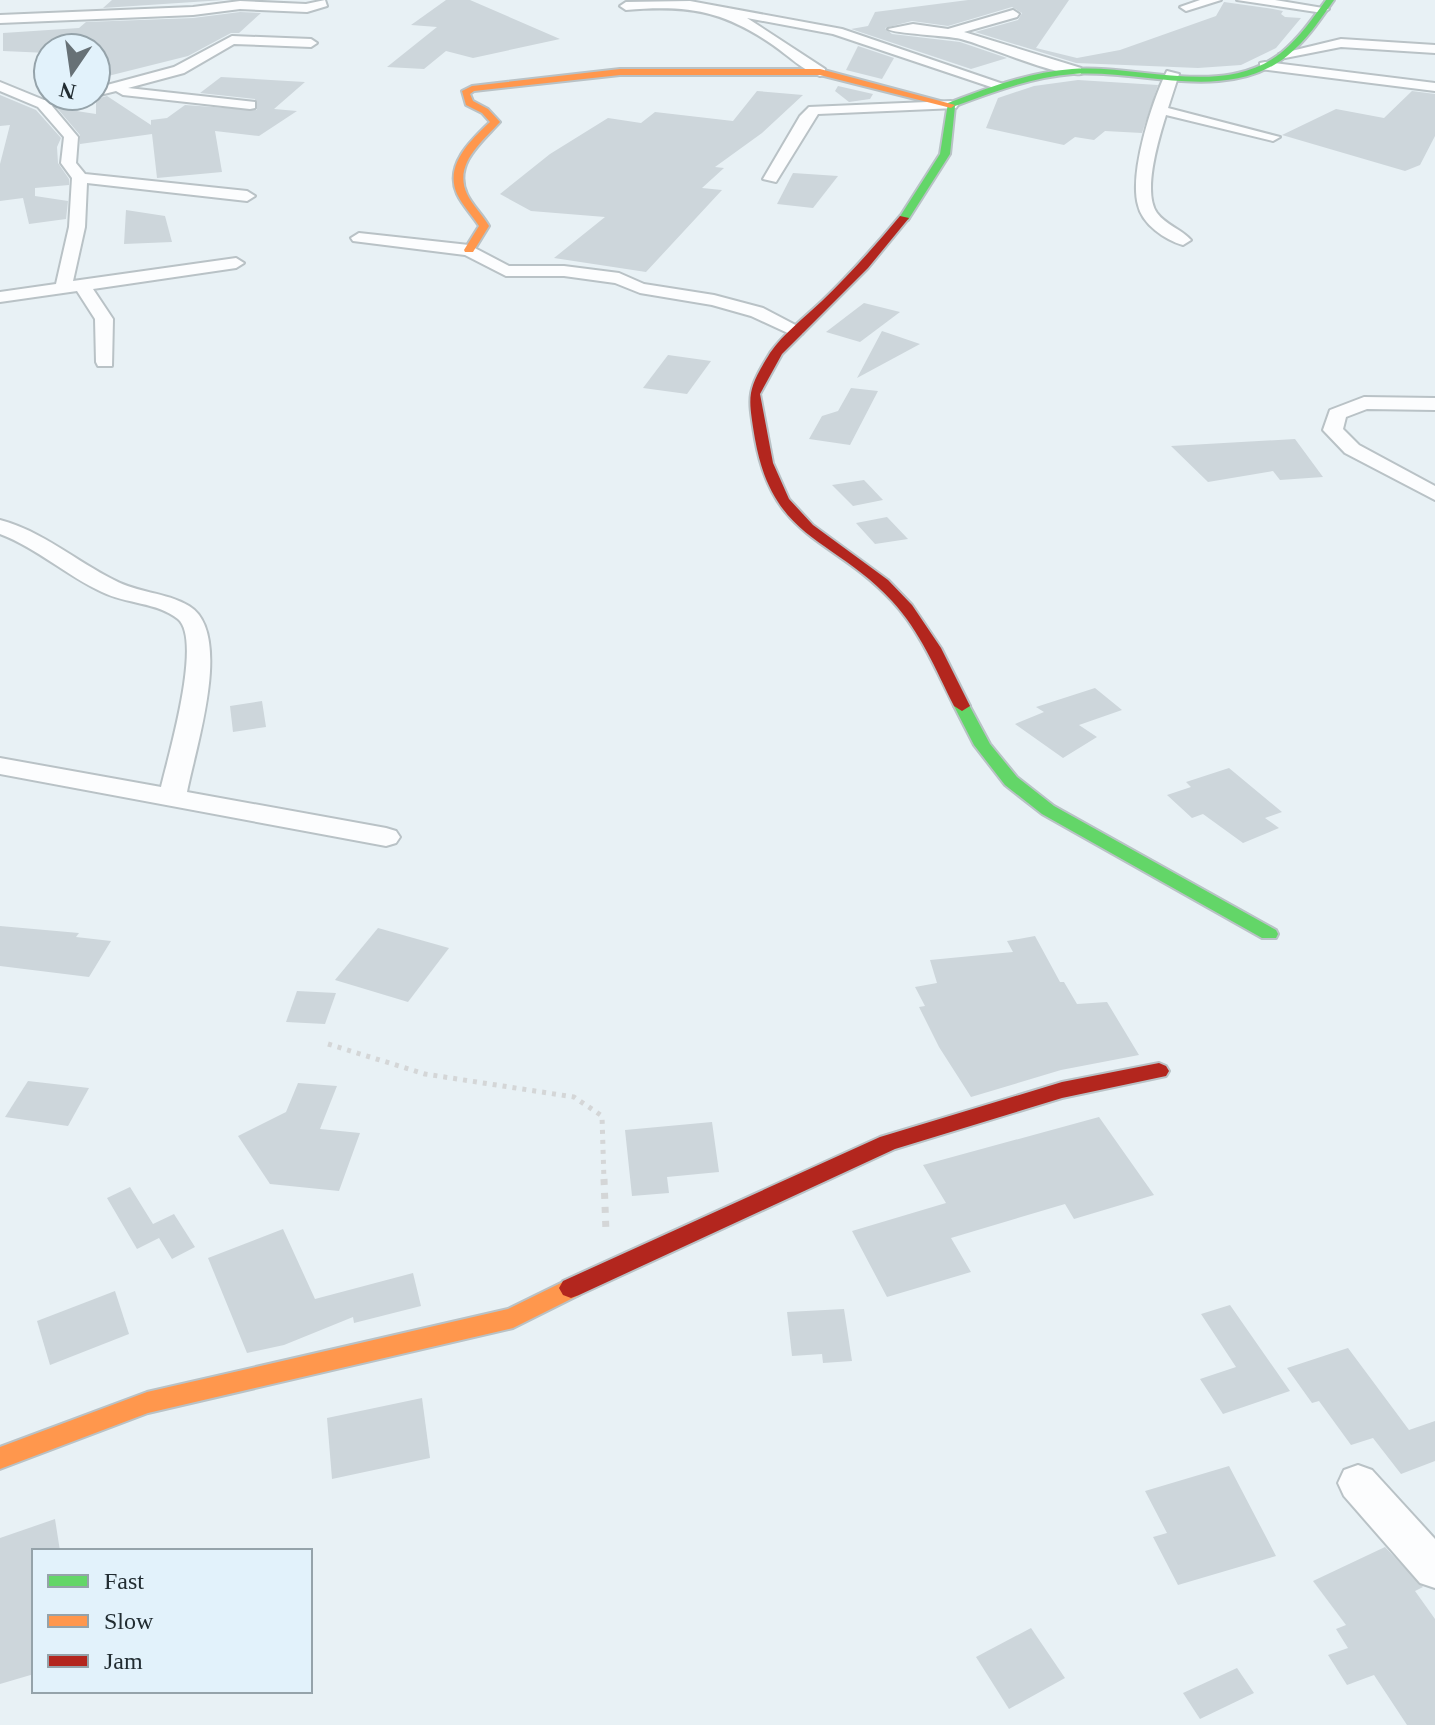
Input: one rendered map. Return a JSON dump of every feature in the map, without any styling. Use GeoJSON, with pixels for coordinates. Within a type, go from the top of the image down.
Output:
{"type":"FeatureCollection","features":[{"type":"Feature","properties":{"kind":"street"},"geometry":{"type":"LineString","coordinates":[[1186,7],[1215,0]]}},
{"type":"Feature","properties":{"kind":"street"},"geometry":{"type":"LineString","coordinates":[[1243,0],[1327,4]]}},
{"type":"Feature","properties":{"kind":"street"},"geometry":{"type":"LineString","coordinates":[[626,6],[659,1],[775,16],[884,43],[1002,86]]}},
{"type":"Feature","properties":{"kind":"street"},"geometry":{"type":"LineString","coordinates":[[0,19],[193,11],[236,2],[298,8],[323,3]]}},
{"type":"Feature","properties":{"kind":"street"},"geometry":{"type":"LineString","coordinates":[[1265,66],[1285,54],[1327,4]]}},
{"type":"Feature","properties":{"kind":"street"},"geometry":{"type":"LineString","coordinates":[[735,13],[820,72]]}},
{"type":"Feature","properties":{"kind":"street"},"geometry":{"type":"LineString","coordinates":[[948,33],[1013,14]]}},
{"type":"Feature","properties":{"kind":"street"},"geometry":{"type":"LineString","coordinates":[[894,29],[911,26],[948,33],[1076,71]]}},
{"type":"Feature","properties":{"kind":"street"},"geometry":{"type":"LineString","coordinates":[[112,87],[179,70],[232,40],[311,43]]}},
{"type":"Feature","properties":{"kind":"street"},"geometry":{"type":"LineString","coordinates":[[1285,54],[1341,43],[1435,49]]}},
{"type":"Feature","properties":{"kind":"street"},"geometry":{"type":"LineString","coordinates":[[771,179],[807,116],[814,110],[951,105],[1002,86],[1076,71],[1231,73],[1265,66],[1435,87]]}},
{"type":"Feature","properties":{"kind":"street"},"geometry":{"type":"LineString","coordinates":[[469,250],[484,226],[479,214],[464,200],[457,180],[459,160],[495,122],[485,111],[469,103],[465,93],[472,89],[620,72],[820,72],[951,105]]}},
{"type":"Feature","properties":{"kind":"street"},"geometry":{"type":"LineString","coordinates":[[1172,74],[1143,189],[1146,209],[1163,228],[1183,240]]}},
{"type":"Feature","properties":{"kind":"street"},"geometry":{"type":"LineString","coordinates":[[112,82],[121,85]]}},
{"type":"Feature","properties":{"kind":"street"},"geometry":{"type":"LineString","coordinates":[[0,86],[32,99]]}},
{"type":"Feature","properties":{"kind":"street"},"geometry":{"type":"LineString","coordinates":[[112,91],[250,105]]}},
{"type":"Feature","properties":{"kind":"street"},"geometry":{"type":"LineString","coordinates":[[951,105],[946,153],[903,218],[837,294],[796,330],[758,381],[754,394],[772,479],[796,517],[895,594],[922,627],[982,745],[1011,781],[1048,810],[1269,934]]}},
{"type":"Feature","properties":{"kind":"street"},"geometry":{"type":"LineString","coordinates":[[1161,110],[1273,137]]}},
{"type":"Feature","properties":{"kind":"street"},"geometry":{"type":"LineString","coordinates":[[50,112],[71,137],[68,163],[80,178],[77,227],[63,289]]}},
{"type":"Feature","properties":{"kind":"street"},"geometry":{"type":"LineString","coordinates":[[80,178],[247,196]]}},
{"type":"Feature","properties":{"kind":"street"},"geometry":{"type":"LineString","coordinates":[[359,238],[469,250],[506,271],[564,271],[619,278],[640,288],[714,300],[757,312],[796,330]]}},
{"type":"Feature","properties":{"kind":"street"},"geometry":{"type":"LineString","coordinates":[[0,297],[236,263]]}},
{"type":"Feature","properties":{"kind":"street"},"geometry":{"type":"LineString","coordinates":[[83,287],[104,319],[105,362]]}},
{"type":"Feature","properties":{"kind":"street"},"geometry":{"type":"LineString","coordinates":[[1435,404],[1364,403],[1337,414],[1333,430],[1352,449],[1435,494]]}},
{"type":"Feature","properties":{"kind":"street"},"geometry":{"type":"LineString","coordinates":[[0,527],[111,589],[169,604],[194,620],[200,637],[198,662],[172,798]]}},
{"type":"Feature","properties":{"kind":"street"},"geometry":{"type":"LineString","coordinates":[[0,766],[386,837]]}},
{"type":"Feature","properties":{"kind":"street"},"geometry":{"type":"LineString","coordinates":[[0,1458],[147,1403],[513,1318],[607,1269],[888,1143],[1062,1090],[1159,1071]]}},
{"type":"Feature","properties":{"kind":"street"},"geometry":{"type":"LineString","coordinates":[[1358,1483],[1435,1569]]}},
{"type":"Feature","properties":{"kind":"path"},"geometry":{"type":"LineString","coordinates":[[328,1044],[425,1074],[574,1097],[602,1116],[607,1269]]}},
{"type":"Feature","properties":{"kind":"building"},"geometry":{"type":"Polygon","coordinates":[[[112,0],[224,0],[103,8],[112,0]]]}},
{"type":"Feature","properties":{"kind":"building"},"geometry":{"type":"Polygon","coordinates":[[[446,0],[470,0],[560,39],[473,58],[446,51],[424,69],[387,67],[437,27],[411,25],[446,0]]]}},
{"type":"Feature","properties":{"kind":"building"},"geometry":{"type":"Polygon","coordinates":[[[968,0],[1069,0],[1036,48],[1077,58],[1120,50],[1216,16],[1224,2],[1283,11],[1281,14],[1285,17],[1301,18],[1276,48],[1241,65],[1198,68],[1076,63],[975,32],[1018,20],[1022,13],[1012,7],[948,26],[912,21],[885,28],[892,34],[960,42],[1007,58],[971,69],[851,29],[868,26],[875,12],[968,0]]]}},
{"type":"Feature","properties":{"kind":"building"},"geometry":{"type":"Polygon","coordinates":[[[240,12],[261,13],[239,33],[231,33],[188,56],[112,75],[112,32],[32,32],[32,52],[3,51],[3,33],[79,28],[86,22],[193,18],[240,12]]]}},
{"type":"Feature","properties":{"kind":"building"},"geometry":{"type":"Polygon","coordinates":[[[858,46],[894,58],[882,79],[846,70],[858,46]]]}},
{"type":"Feature","properties":{"kind":"building"},"geometry":{"type":"Polygon","coordinates":[[[221,77],[305,82],[274,109],[297,111],[259,136],[215,131],[222,172],[157,178],[152,134],[80,144],[80,135],[60,112],[112,112],[112,99],[151,125],[151,120],[167,118],[185,105],[257,110],[255,99],[200,93],[221,77]]]}},
{"type":"Feature","properties":{"kind":"building"},"geometry":{"type":"Polygon","coordinates":[[[1078,80],[1158,85],[1142,133],[1105,131],[1094,140],[1075,137],[1064,145],[986,128],[998,98],[1034,86],[1078,80]]]}},
{"type":"Feature","properties":{"kind":"building"},"geometry":{"type":"Polygon","coordinates":[[[838,86],[873,94],[870,99],[849,102],[835,91],[838,86]]]}},
{"type":"Feature","properties":{"kind":"building"},"geometry":{"type":"Polygon","coordinates":[[[757,91],[803,95],[762,133],[715,167],[724,168],[702,188],[722,190],[646,272],[554,258],[605,217],[531,211],[500,194],[550,154],[608,118],[641,123],[655,112],[733,121],[757,91]]]}},
{"type":"Feature","properties":{"kind":"building"},"geometry":{"type":"Polygon","coordinates":[[[1412,91],[1435,94],[1435,136],[1420,165],[1405,171],[1282,135],[1336,109],[1384,118],[1412,91]]]}},
{"type":"Feature","properties":{"kind":"building"},"geometry":{"type":"Polygon","coordinates":[[[0,95],[38,112],[61,138],[57,147],[58,163],[69,179],[69,185],[35,188],[35,196],[68,201],[66,219],[29,224],[23,198],[0,201],[0,164],[10,125],[0,126],[0,95]]]}},
{"type":"Feature","properties":{"kind":"building"},"geometry":{"type":"Polygon","coordinates":[[[793,173],[838,176],[813,208],[777,204],[793,173]]]}},
{"type":"Feature","properties":{"kind":"building"},"geometry":{"type":"Polygon","coordinates":[[[126,210],[165,216],[172,242],[124,244],[126,210]]]}},
{"type":"Feature","properties":{"kind":"building"},"geometry":{"type":"Polygon","coordinates":[[[864,303],[900,312],[860,342],[826,332],[864,303]]]}},
{"type":"Feature","properties":{"kind":"building"},"geometry":{"type":"Polygon","coordinates":[[[882,331],[920,344],[857,378],[882,331]]]}},
{"type":"Feature","properties":{"kind":"building"},"geometry":{"type":"Polygon","coordinates":[[[668,355],[711,361],[687,394],[643,388],[668,355]]]}},
{"type":"Feature","properties":{"kind":"building"},"geometry":{"type":"Polygon","coordinates":[[[851,388],[878,391],[850,445],[809,439],[822,416],[838,411],[851,388]]]}},
{"type":"Feature","properties":{"kind":"building"},"geometry":{"type":"Polygon","coordinates":[[[1295,439],[1323,477],[1280,480],[1273,471],[1208,482],[1171,446],[1295,439]]]}},
{"type":"Feature","properties":{"kind":"building"},"geometry":{"type":"Polygon","coordinates":[[[864,480],[883,500],[853,506],[832,485],[864,480]]]}},
{"type":"Feature","properties":{"kind":"building"},"geometry":{"type":"Polygon","coordinates":[[[887,517],[908,539],[875,544],[856,523],[887,517]]]}},
{"type":"Feature","properties":{"kind":"building"},"geometry":{"type":"Polygon","coordinates":[[[1095,688],[1122,710],[1079,725],[1097,737],[1063,758],[1015,724],[1044,712],[1036,707],[1095,688]]]}},
{"type":"Feature","properties":{"kind":"building"},"geometry":{"type":"Polygon","coordinates":[[[262,701],[266,727],[233,732],[230,706],[262,701]]]}},
{"type":"Feature","properties":{"kind":"building"},"geometry":{"type":"Polygon","coordinates":[[[1229,768],[1282,812],[1265,818],[1279,828],[1243,843],[1203,814],[1192,818],[1167,795],[1191,787],[1186,782],[1229,768]]]}},
{"type":"Feature","properties":{"kind":"building"},"geometry":{"type":"Polygon","coordinates":[[[0,926],[79,933],[76,937],[111,941],[89,977],[0,966],[0,926]]]}},
{"type":"Feature","properties":{"kind":"building"},"geometry":{"type":"Polygon","coordinates":[[[378,928],[449,948],[408,1002],[335,980],[378,928]]]}},
{"type":"Feature","properties":{"kind":"building"},"geometry":{"type":"Polygon","coordinates":[[[1035,936],[1060,982],[1064,982],[1077,1004],[1107,1002],[1139,1055],[1061,1070],[971,1097],[939,1047],[919,1007],[925,1006],[915,987],[937,983],[930,960],[1013,952],[1007,941],[1035,936]]]}},
{"type":"Feature","properties":{"kind":"building"},"geometry":{"type":"Polygon","coordinates":[[[297,991],[336,993],[325,1024],[286,1022],[297,991]]]}},
{"type":"Feature","properties":{"kind":"building"},"geometry":{"type":"Polygon","coordinates":[[[28,1081],[89,1088],[68,1126],[5,1117],[28,1081]]]}},
{"type":"Feature","properties":{"kind":"building"},"geometry":{"type":"Polygon","coordinates":[[[298,1083],[337,1086],[320,1129],[360,1133],[339,1191],[270,1184],[238,1136],[286,1112],[298,1083]]]}},
{"type":"Feature","properties":{"kind":"building"},"geometry":{"type":"Polygon","coordinates":[[[1099,1117],[1154,1195],[1074,1219],[1065,1204],[951,1238],[971,1272],[887,1297],[852,1231],[946,1203],[923,1165],[1099,1117]]]}},
{"type":"Feature","properties":{"kind":"building"},"geometry":{"type":"Polygon","coordinates":[[[712,1122],[719,1172],[667,1177],[669,1193],[632,1196],[625,1130],[712,1122]]]}},
{"type":"Feature","properties":{"kind":"building"},"geometry":{"type":"Polygon","coordinates":[[[130,1187],[153,1224],[174,1214],[195,1247],[172,1259],[159,1238],[137,1249],[107,1198],[130,1187]]]}},
{"type":"Feature","properties":{"kind":"building"},"geometry":{"type":"Polygon","coordinates":[[[283,1229],[315,1299],[413,1273],[421,1306],[354,1323],[353,1317],[284,1345],[247,1353],[208,1258],[283,1229]]]}},
{"type":"Feature","properties":{"kind":"building"},"geometry":{"type":"Polygon","coordinates":[[[115,1291],[129,1334],[50,1365],[37,1321],[115,1291]]]}},
{"type":"Feature","properties":{"kind":"building"},"geometry":{"type":"Polygon","coordinates":[[[1230,1305],[1290,1391],[1223,1414],[1200,1379],[1236,1367],[1201,1314],[1230,1305]]]}},
{"type":"Feature","properties":{"kind":"building"},"geometry":{"type":"Polygon","coordinates":[[[844,1309],[852,1361],[823,1363],[822,1354],[792,1356],[787,1312],[844,1309]]]}},
{"type":"Feature","properties":{"kind":"building"},"geometry":{"type":"Polygon","coordinates":[[[1348,1348],[1409,1430],[1435,1421],[1435,1461],[1401,1474],[1373,1438],[1351,1445],[1319,1401],[1312,1403],[1287,1368],[1348,1348]]]}},
{"type":"Feature","properties":{"kind":"building"},"geometry":{"type":"Polygon","coordinates":[[[422,1398],[430,1458],[332,1479],[327,1418],[422,1398]]]}},
{"type":"Feature","properties":{"kind":"building"},"geometry":{"type":"Polygon","coordinates":[[[1229,1466],[1276,1556],[1178,1585],[1153,1537],[1167,1533],[1145,1491],[1229,1466]]]}},
{"type":"Feature","properties":{"kind":"building"},"geometry":{"type":"Polygon","coordinates":[[[55,1519],[60,1549],[32,1549],[32,1675],[0,1684],[0,1538],[55,1519]]]}},
{"type":"Feature","properties":{"kind":"building"},"geometry":{"type":"Polygon","coordinates":[[[1385,1547],[1423,1587],[1415,1591],[1435,1619],[1435,1725],[1407,1725],[1374,1675],[1347,1685],[1328,1655],[1348,1648],[1336,1629],[1346,1625],[1313,1581],[1385,1547]]]}},
{"type":"Feature","properties":{"kind":"building"},"geometry":{"type":"Polygon","coordinates":[[[1031,1628],[1065,1678],[1009,1709],[976,1657],[1031,1628]]]}},
{"type":"Feature","properties":{"kind":"building"},"geometry":{"type":"Polygon","coordinates":[[[1237,1668],[1254,1693],[1200,1719],[1183,1693],[1237,1668]]]}},
{"type":"Feature","properties":{"kind":"traffic: fast"},"geometry":{"type":"LineString","coordinates":[[904,218],[945,154],[951,105],[1042,75],[1074,71],[1205,79],[1255,71],[1278,59],[1293,46],[1330,0]]}},
{"type":"Feature","properties":{"kind":"traffic: fast"},"geometry":{"type":"LineString","coordinates":[[962,706],[982,745],[1011,781],[1048,810],[1269,934]]}},
{"type":"Feature","properties":{"kind":"traffic: slow"},"geometry":{"type":"LineString","coordinates":[[469,250],[484,226],[462,194],[458,173],[466,154],[495,122],[485,111],[469,103],[465,93],[472,89],[620,72],[820,72],[951,105]]}},
{"type":"Feature","properties":{"kind":"traffic: slow"},"geometry":{"type":"LineString","coordinates":[[0,1458],[147,1403],[513,1318],[571,1288]]}},
{"type":"Feature","properties":{"kind":"traffic: jam"},"geometry":{"type":"LineString","coordinates":[[904,218],[864,266],[777,352],[754,394],[767,463],[783,501],[808,528],[883,583],[907,608],[933,648],[962,706]]}},
{"type":"Feature","properties":{"kind":"traffic: jam"},"geometry":{"type":"LineString","coordinates":[[571,1288],[888,1143],[1062,1090],[1159,1071]]}}]}
